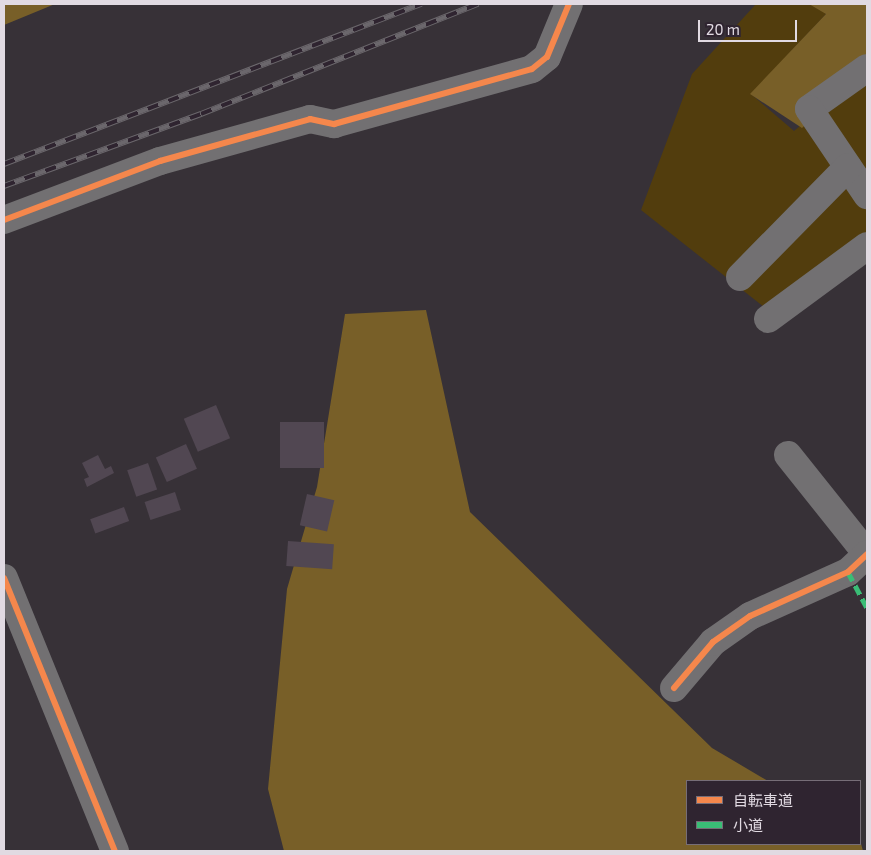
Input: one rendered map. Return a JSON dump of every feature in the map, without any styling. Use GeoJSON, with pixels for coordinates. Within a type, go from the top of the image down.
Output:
{"type":"FeatureCollection","features":[{"type":"Feature","properties":{"kind":"street"},"geometry":{"type":"LineString","coordinates":[[4,220],[160,161],[310,119],[334,124],[532,68],[547,57],[569,4]]}},
{"type":"Feature","properties":{"kind":"street"},"geometry":{"type":"LineString","coordinates":[[867,68],[809,109],[867,195]]}},
{"type":"Feature","properties":{"kind":"street"},"geometry":{"type":"LineString","coordinates":[[740,277],[848,167]]}},
{"type":"Feature","properties":{"kind":"street"},"geometry":{"type":"LineString","coordinates":[[768,319],[867,246]]}},
{"type":"Feature","properties":{"kind":"street"},"geometry":{"type":"LineString","coordinates":[[674,688],[714,642],[750,616],[848,572],[867,554],[788,455]]}},
{"type":"Feature","properties":{"kind":"street"},"geometry":{"type":"LineString","coordinates":[[4,578],[115,851]]}},
{"type":"Feature","properties":{"kind":"shaded area"},"geometry":{"type":"Polygon","coordinates":[[[4,4],[55,4],[4,25],[4,4]]]}},
{"type":"Feature","properties":{"kind":"shaded area"},"geometry":{"type":"Polygon","coordinates":[[[756,4],[815,4],[826,14],[751,94],[794,131],[867,69],[867,234],[769,311],[641,210],[692,74],[756,4]]]}},
{"type":"Feature","properties":{"kind":"shaded area"},"geometry":{"type":"Polygon","coordinates":[[[809,4],[867,4],[867,77],[856,76],[802,128],[750,94],[826,14],[809,4]]]}},
{"type":"Feature","properties":{"kind":"shaded area"},"geometry":{"type":"Polygon","coordinates":[[[426,310],[470,512],[712,748],[766,780],[686,780],[686,845],[861,844],[863,851],[284,851],[268,789],[287,589],[317,487],[345,314],[426,310]]]}},
{"type":"Feature","properties":{"kind":"building"},"geometry":{"type":"Polygon","coordinates":[[[216,405],[230,438],[198,452],[184,419],[216,405]]]}},
{"type":"Feature","properties":{"kind":"building"},"geometry":{"type":"Polygon","coordinates":[[[280,422],[324,422],[324,468],[280,468],[280,422]]]}},
{"type":"Feature","properties":{"kind":"building"},"geometry":{"type":"Polygon","coordinates":[[[186,444],[197,469],[167,482],[156,457],[186,444]]]}},
{"type":"Feature","properties":{"kind":"building"},"geometry":{"type":"Polygon","coordinates":[[[98,455],[105,469],[111,466],[114,473],[87,487],[84,479],[89,477],[82,463],[98,455]]]}},
{"type":"Feature","properties":{"kind":"building"},"geometry":{"type":"Polygon","coordinates":[[[148,463],[157,489],[136,497],[127,470],[148,463]]]}},
{"type":"Feature","properties":{"kind":"building"},"geometry":{"type":"Polygon","coordinates":[[[175,492],[181,510],[150,520],[145,502],[175,492]]]}},
{"type":"Feature","properties":{"kind":"building"},"geometry":{"type":"Polygon","coordinates":[[[307,494],[334,500],[327,531],[300,525],[307,494]]]}},
{"type":"Feature","properties":{"kind":"building"},"geometry":{"type":"Polygon","coordinates":[[[124,507],[129,521],[95,533],[90,519],[124,507]]]}},
{"type":"Feature","properties":{"kind":"building"},"geometry":{"type":"Polygon","coordinates":[[[288,541],[334,544],[332,569],[286,566],[288,541]]]}},
{"type":"Feature","properties":{"kind":"railway"},"geometry":{"type":"LineString","coordinates":[[4,164],[421,4]]}},
{"type":"Feature","properties":{"kind":"railway"},"geometry":{"type":"LineString","coordinates":[[4,186],[201,114],[478,4]]}},
{"type":"Feature","properties":{"kind":"marked path"},"geometry":{"type":"LineString","coordinates":[[848,572],[867,607]]}},
{"type":"Feature","properties":{"kind":"cycle path"},"geometry":{"type":"LineString","coordinates":[[4,220],[160,161],[310,119],[334,124],[532,69],[547,57],[569,4]]}},
{"type":"Feature","properties":{"kind":"cycle path"},"geometry":{"type":"LineString","coordinates":[[674,688],[713,642],[750,616],[848,572],[867,554]]}},
{"type":"Feature","properties":{"kind":"cycle path"},"geometry":{"type":"LineString","coordinates":[[4,578],[115,851]]}}]}
